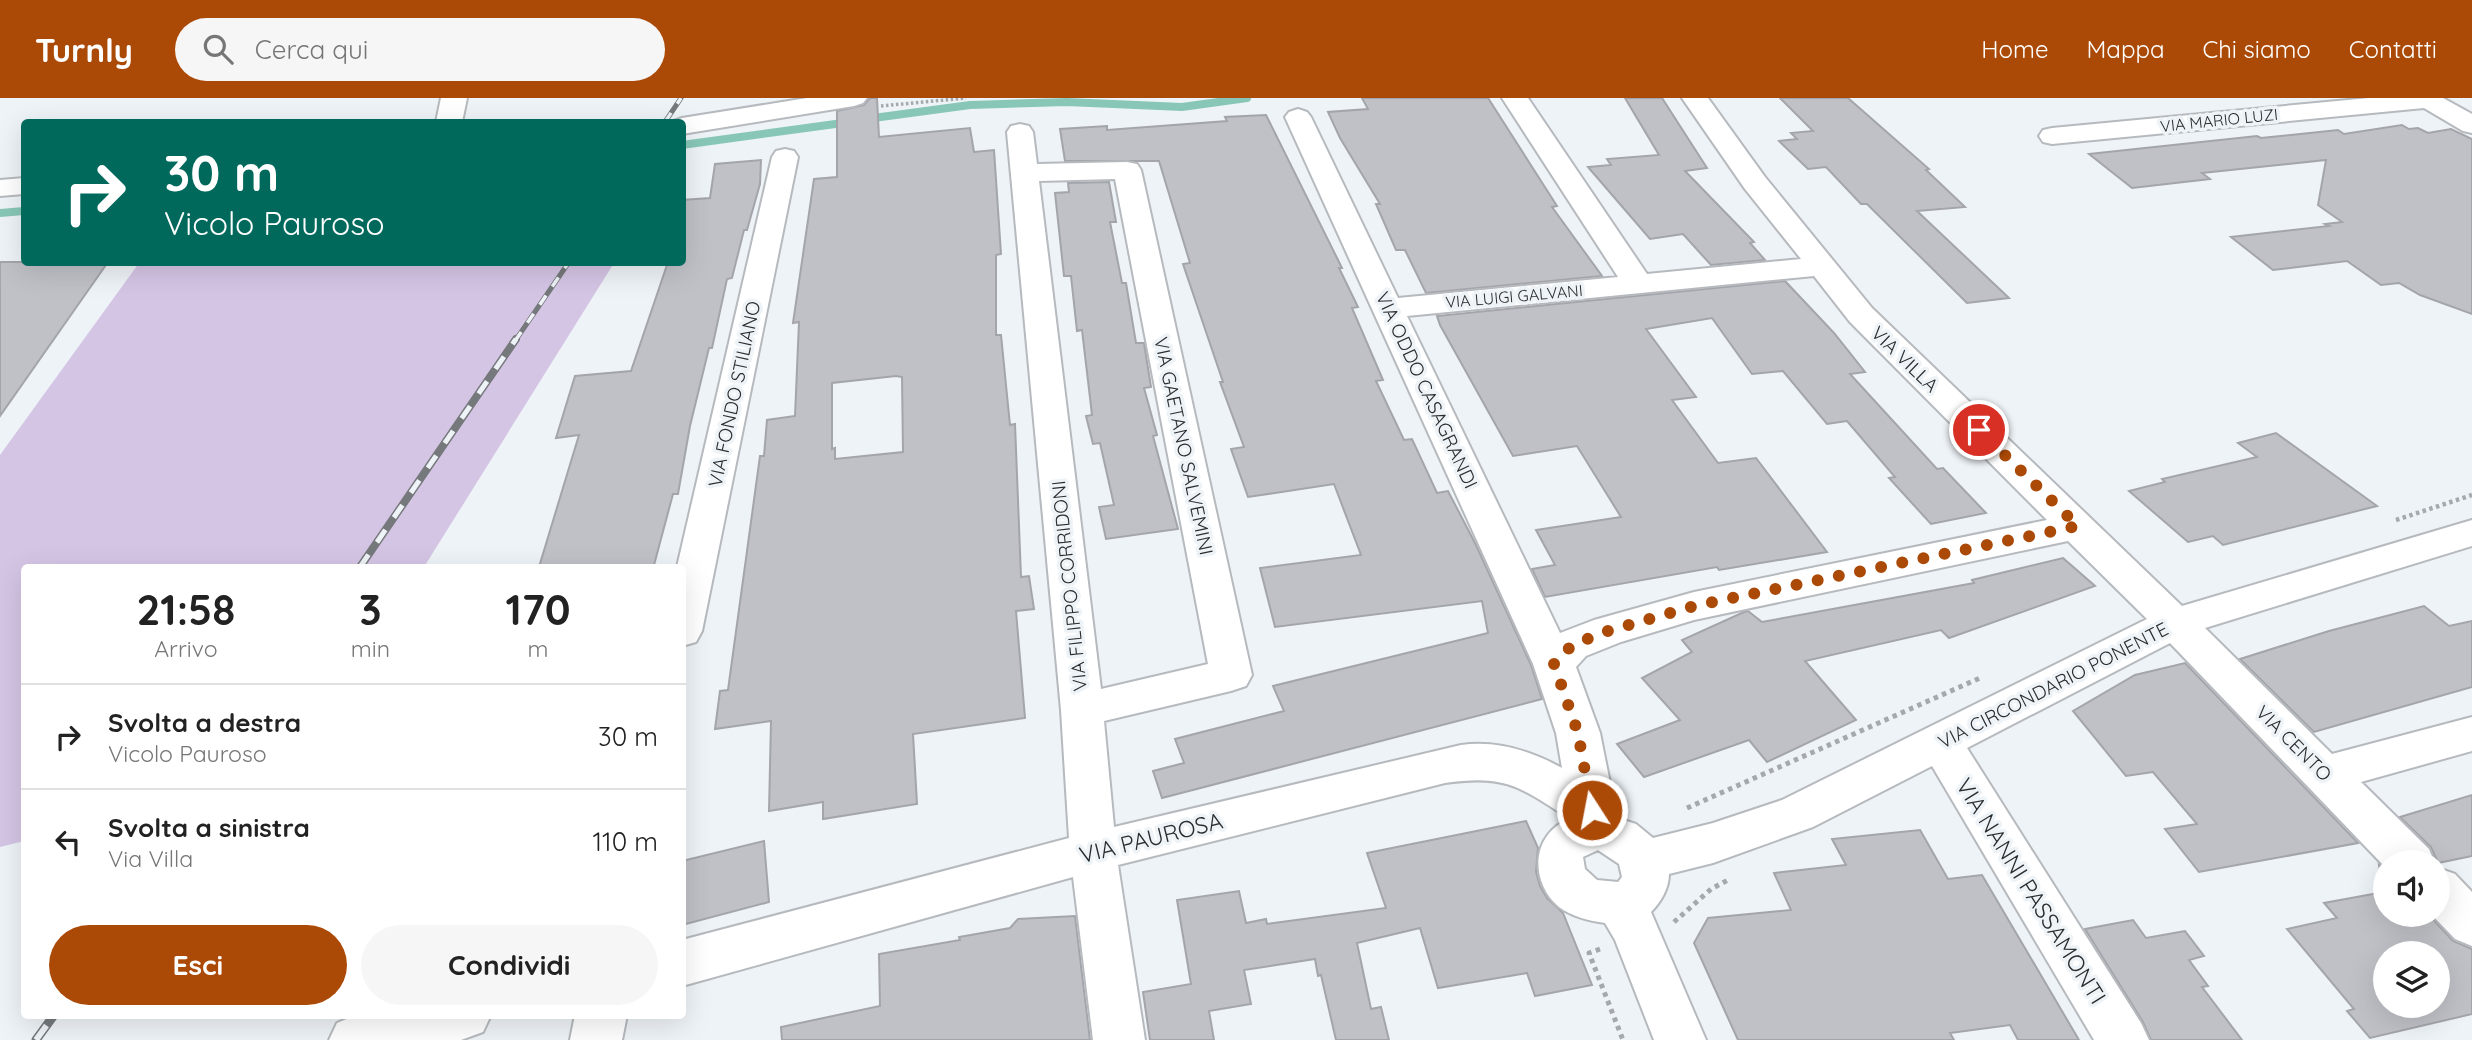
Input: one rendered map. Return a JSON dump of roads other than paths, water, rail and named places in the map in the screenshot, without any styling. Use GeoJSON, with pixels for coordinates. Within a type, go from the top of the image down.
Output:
{"type":"FeatureCollection","features":[{"type":"Feature","properties":{"kind":"street"},"geometry":{"type":"LineString","coordinates":[[450,119],[454,98]]}},
{"type":"Feature","properties":{"kind":"street"},"geometry":{"type":"LineString","coordinates":[[686,125],[854,98]]}},
{"type":"Feature","properties":{"kind":"street"},"geometry":{"type":"LineString","coordinates":[[1516,98],[1639,285]]}},
{"type":"Feature","properties":{"kind":"street","name":"VIA VILLA"},"geometry":{"type":"LineString","coordinates":[[1695,98],[1755,183],[1861,316],[2175,623]]}},
{"type":"Feature","properties":{"kind":"street"},"geometry":{"type":"LineString","coordinates":[[2426,99],[2470,122]]}},
{"type":"Feature","properties":{"kind":"street","name":"VIA MARIO LUZI"},"geometry":{"type":"LineString","coordinates":[[2052,136],[2426,99]]}},
{"type":"Feature","properties":{"kind":"street","name":"VIA ODDO CASAGRANDI"},"geometry":{"type":"LineString","coordinates":[[1298,117],[1554,664],[1578,733],[1595,820]]}},
{"type":"Feature","properties":{"kind":"street","name":"VIA FILIPPO CORRIDONI"},"geometry":{"type":"LineString","coordinates":[[1020,132],[1082,710],[1093,852],[1119,1040]]}},
{"type":"Feature","properties":{"kind":"street","name":"VIA FONDO STILIANO"},"geometry":{"type":"LineString","coordinates":[[686,613],[785,157]]}},
{"type":"Feature","properties":{"kind":"street","name":"VIA GAETANO SALVEMINI"},"geometry":{"type":"LineString","coordinates":[[1024,173],[1128,170],[1231,675],[1082,710]]}},
{"type":"Feature","properties":{"kind":"street"},"geometry":{"type":"LineString","coordinates":[[0,188],[21,186]]}},
{"type":"Feature","properties":{"kind":"street","name":"VIA LUIGI GALVANI"},"geometry":{"type":"LineString","coordinates":[[1389,308],[1822,266]]}},
{"type":"Feature","properties":{"kind":"street"},"geometry":{"type":"LineString","coordinates":[[1554,664],[1572,645],[1608,631],[1694,606],[2078,526]]}},
{"type":"Feature","properties":{"kind":"street","name":"VIA CIRCONDARIO PONENTE"},"geometry":{"type":"LineString","coordinates":[[1644,860],[1713,844],[1797,814],[2175,623],[2472,533]]}},
{"type":"Feature","properties":{"kind":"street","name":"VIA CENTO"},"geometry":{"type":"LineString","coordinates":[[2175,623],[2399,850]]}},
{"type":"Feature","properties":{"kind":"street"},"geometry":{"type":"LineString","coordinates":[[2325,774],[2472,734]]}},
{"type":"Feature","properties":{"kind":"street","name":"VIA NANNI PASSAMONTI"},"geometry":{"type":"LineString","coordinates":[[1940,742],[2123,1040]]}},
{"type":"Feature","properties":{"kind":"street","name":"VIA PAUROSA"},"geometry":{"type":"LineString","coordinates":[[686,962],[1093,852],[1445,765],[1488,761],[1508,764],[1531,773],[1595,820]]}},
{"type":"Feature","properties":{"kind":"street"},"geometry":{"type":"LineString","coordinates":[[1627,917],[1634,899],[1644,888],[1647,874],[1644,860],[1629,843],[1595,820],[1564,845],[1560,868],[1566,881],[1576,892],[1627,917],[1680,1040]]}},
{"type":"Feature","properties":{"kind":"street"},"geometry":{"type":"LineString","coordinates":[[2450,901],[2472,924]]}},
{"type":"Feature","properties":{"kind":"street"},"geometry":{"type":"LineString","coordinates":[[355,1040],[447,1019]]}},
{"type":"Feature","properties":{"kind":"street"},"geometry":{"type":"LineString","coordinates":[[596,1040],[600,1019]]}},
{"type":"Feature","properties":{"kind":"waterway"},"geometry":{"type":"LineString","coordinates":[[866,119],[970,105],[1067,102],[1182,107],[1247,98]]}},
{"type":"Feature","properties":{"kind":"waterway"},"geometry":{"type":"LineString","coordinates":[[686,144],[850,122]]}},
{"type":"Feature","properties":{"kind":"waterway"},"geometry":{"type":"LineString","coordinates":[[0,213],[21,211]]}},
{"type":"Feature","properties":{"kind":"railway"},"geometry":{"type":"LineString","coordinates":[[667,119],[681,98]]}},
{"type":"Feature","properties":{"kind":"railway"},"geometry":{"type":"LineString","coordinates":[[515,341],[566,266]]}},
{"type":"Feature","properties":{"kind":"railway"},"geometry":{"type":"LineString","coordinates":[[362,564],[516,339]]}},
{"type":"Feature","properties":{"kind":"railway"},"geometry":{"type":"LineString","coordinates":[[36,1040],[51,1019]]}}]}
